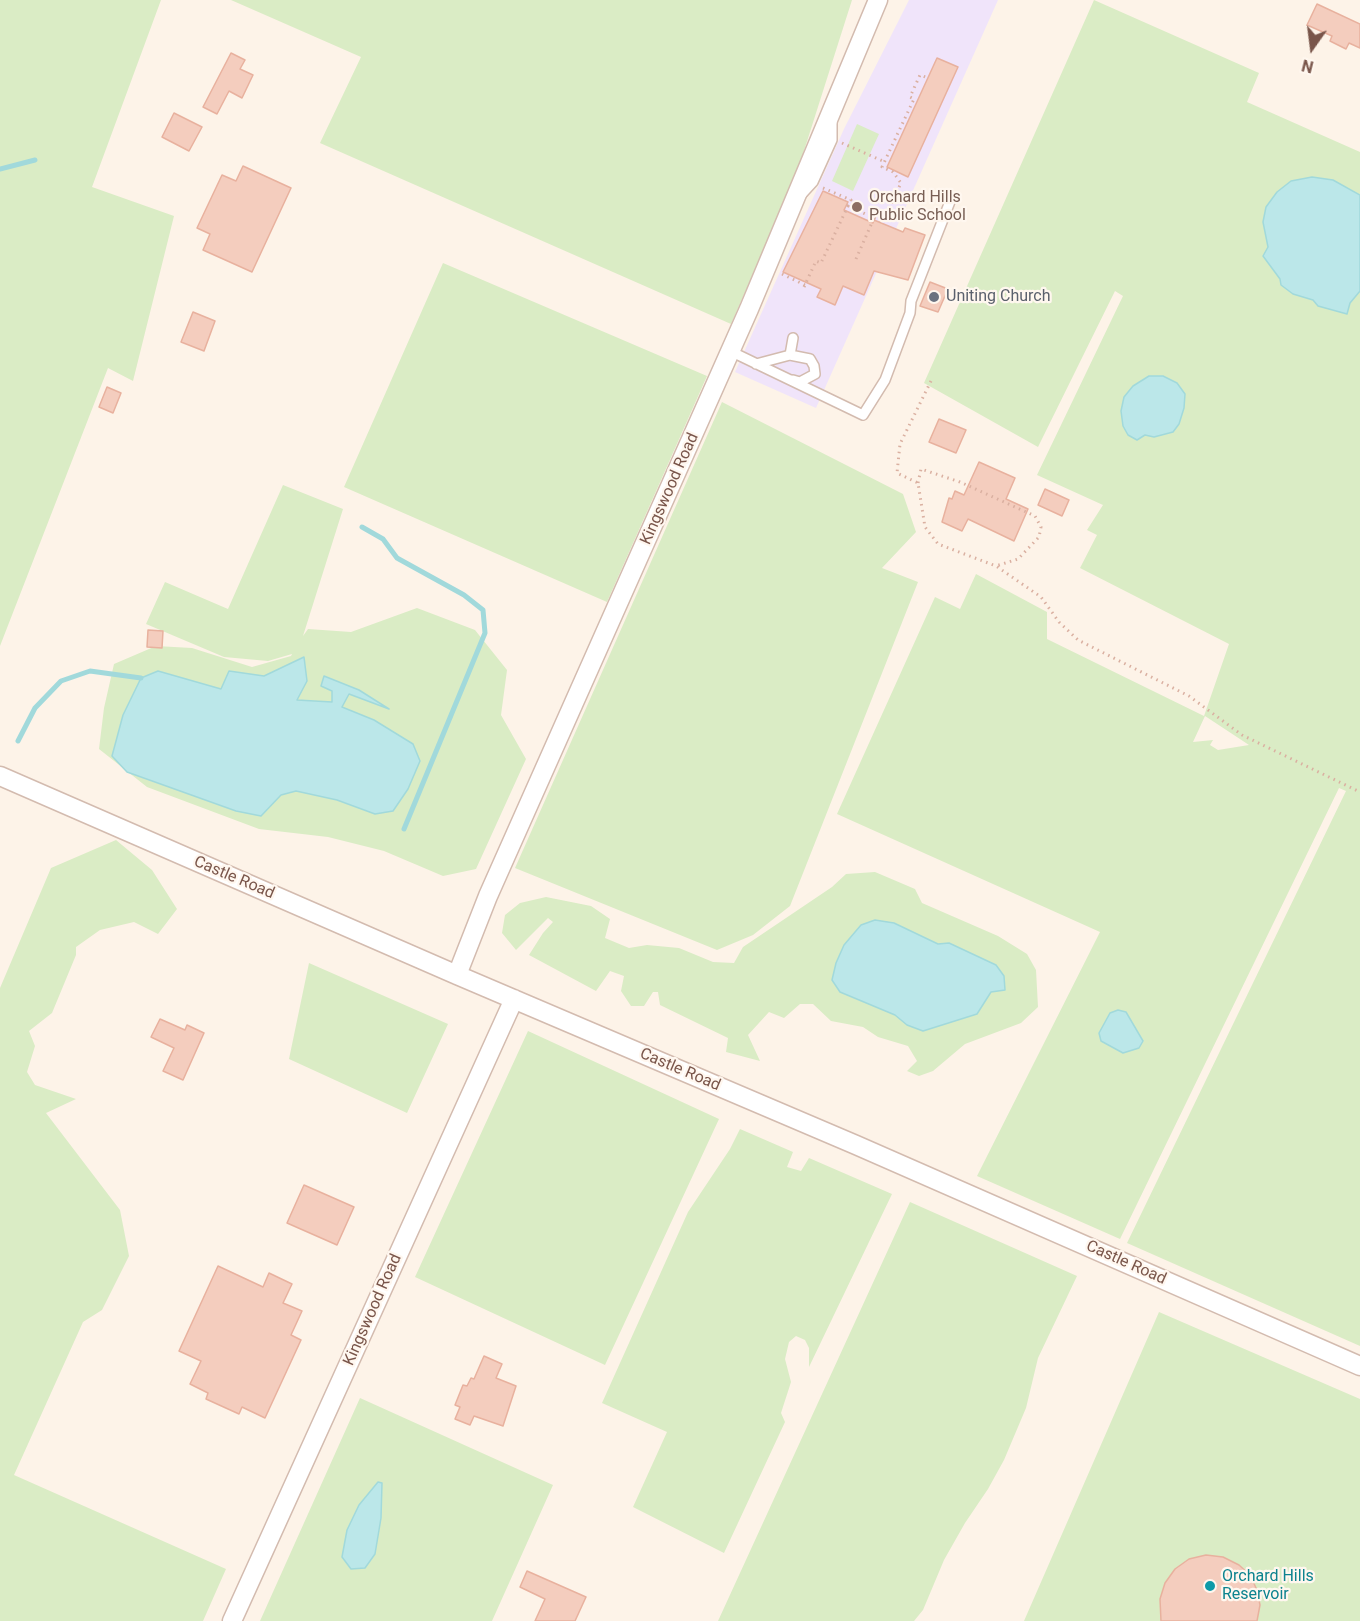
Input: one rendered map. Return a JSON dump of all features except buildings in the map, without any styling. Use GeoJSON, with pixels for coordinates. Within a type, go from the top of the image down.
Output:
{"type":"FeatureCollection","features":[{"type":"Feature","properties":{"kind":"street","name":"Kingswood Road"},"geometry":{"type":"LineString","coordinates":[[457,975],[493,885],[795,202],[878,0]]}},
{"type":"Feature","properties":{"kind":"street","name":"Castle Road"},"geometry":{"type":"LineString","coordinates":[[0,776],[457,975],[856,1145],[1360,1366]]}},
{"type":"Feature","properties":{"kind":"street","name":"Kingswood Road"},"geometry":{"type":"LineString","coordinates":[[232,1621],[514,999]]}},
{"type":"Feature","properties":{"kind":"lane"},"geometry":{"type":"LineString","coordinates":[[730,351],[862,415],[885,380],[910,313],[911,301],[951,199]]}},
{"type":"Feature","properties":{"kind":"lane"},"geometry":{"type":"LineString","coordinates":[[790,355],[793,338]]}},
{"type":"Feature","properties":{"kind":"lane"},"geometry":{"type":"LineString","coordinates":[[756,364],[790,355],[810,359],[814,366],[814,374],[800,382],[784,377]]}},
{"type":"Feature","properties":{"kind":"path"},"geometry":{"type":"LineString","coordinates":[[848,206],[883,222],[901,183],[893,172],[882,167],[914,99],[910,97],[920,75],[928,78]]}},
{"type":"Feature","properties":{"kind":"path"},"geometry":{"type":"LineString","coordinates":[[838,141],[885,162]]}},
{"type":"Feature","properties":{"kind":"path"},"geometry":{"type":"LineString","coordinates":[[779,273],[805,286],[816,261],[821,263],[851,200],[822,187]]}},
{"type":"Feature","properties":{"kind":"path"},"geometry":{"type":"LineString","coordinates":[[856,259],[874,218]]}},
{"type":"Feature","properties":{"kind":"path"},"geometry":{"type":"LineString","coordinates":[[918,483],[897,473],[900,444],[931,381]]}},
{"type":"Feature","properties":{"kind":"path"},"geometry":{"type":"LineString","coordinates":[[996,566],[1018,559],[1039,537],[1041,527],[1035,516],[960,482],[921,469],[918,483],[925,527],[938,544],[996,566],[1041,597],[1059,622],[1078,640],[1190,696],[1242,735],[1360,792]]}},
{"type":"Feature","properties":{"kind":"shaded area","name":"Orchard Hills Public School"},"geometry":{"type":"Polygon","coordinates":[[[909,0],[998,0],[816,408],[735,372],[844,129],[909,0]]]}},
{"type":"Feature","properties":{"kind":"green space"},"geometry":{"type":"Polygon","coordinates":[[[0,0],[161,0],[92,187],[174,216],[133,381],[108,368],[0,646],[0,0]]]}},
{"type":"Feature","properties":{"kind":"green space"},"geometry":{"type":"Polygon","coordinates":[[[231,0],[852,0],[795,179],[731,324],[320,143],[361,57],[231,0]]]}},
{"type":"Feature","properties":{"kind":"green space"},"geometry":{"type":"Polygon","coordinates":[[[1094,0],[1259,73],[1247,102],[1360,152],[1360,1346],[1127,1243],[1346,791],[1339,788],[1120,1239],[977,1176],[1100,932],[837,814],[935,597],[960,609],[976,574],[1047,612],[1047,639],[1204,716],[1229,644],[1080,568],[1097,535],[1087,530],[1103,505],[1037,475],[1123,296],[1115,291],[1038,447],[924,383],[1094,0]],[[1205,716],[1193,742],[1213,740],[1210,745],[1218,750],[1249,745],[1205,716]]]}},
{"type":"Feature","properties":{"kind":"green space"},"geometry":{"type":"Polygon","coordinates":[[[857,124],[879,134],[853,191],[832,181],[857,124]]]}},
{"type":"Feature","properties":{"kind":"green space"},"geometry":{"type":"Polygon","coordinates":[[[443,263],[707,376],[607,602],[344,487],[443,263]]]}},
{"type":"Feature","properties":{"kind":"green space"},"geometry":{"type":"Polygon","coordinates":[[[722,402],[903,494],[916,532],[882,568],[918,582],[790,906],[753,935],[717,950],[515,868],[722,402]]]}},
{"type":"Feature","properties":{"kind":"green space"},"geometry":{"type":"Polygon","coordinates":[[[283,485],[343,509],[303,636],[308,629],[351,632],[417,608],[475,630],[507,670],[501,715],[526,759],[476,869],[443,876],[384,851],[328,837],[259,829],[147,787],[99,749],[104,708],[114,664],[156,646],[192,648],[252,667],[291,656],[292,654],[268,661],[224,657],[146,624],[165,582],[228,609],[283,485]]]}},
{"type":"Feature","properties":{"kind":"green space"},"geometry":{"type":"Polygon","coordinates":[[[116,840],[152,870],[177,909],[158,934],[134,922],[100,930],[76,947],[76,955],[52,1013],[29,1031],[35,1046],[27,1072],[35,1085],[76,1099],[46,1113],[120,1210],[129,1256],[102,1310],[83,1322],[14,1475],[226,1569],[203,1621],[0,1621],[0,988],[51,868],[116,840]]]}},
{"type":"Feature","properties":{"kind":"green space"},"geometry":{"type":"Polygon","coordinates":[[[875,872],[915,889],[922,903],[998,936],[1027,954],[1036,970],[1038,1007],[1021,1023],[965,1044],[933,1071],[919,1076],[907,1071],[917,1061],[908,1046],[878,1037],[863,1027],[831,1021],[813,1004],[800,1004],[784,1018],[769,1012],[748,1035],[760,1061],[726,1052],[728,1038],[660,1005],[658,992],[653,992],[644,1006],[631,1006],[621,991],[624,976],[610,971],[596,991],[529,955],[553,922],[548,918],[516,950],[502,933],[505,915],[520,903],[546,897],[591,906],[610,919],[605,938],[629,948],[647,945],[679,948],[713,962],[734,963],[743,947],[832,887],[846,874],[875,872]]]}},
{"type":"Feature","properties":{"kind":"green space"},"geometry":{"type":"Polygon","coordinates":[[[309,963],[448,1024],[407,1113],[289,1059],[309,963]]]}},
{"type":"Feature","properties":{"kind":"green space"},"geometry":{"type":"Polygon","coordinates":[[[528,1031],[719,1119],[605,1365],[415,1277],[528,1031]]]}},
{"type":"Feature","properties":{"kind":"green space"},"geometry":{"type":"Polygon","coordinates":[[[740,1129],[793,1152],[787,1167],[801,1171],[809,1158],[892,1194],[809,1367],[809,1348],[805,1340],[796,1336],[789,1342],[785,1359],[791,1382],[781,1413],[785,1422],[724,1553],[633,1507],[667,1432],[602,1403],[688,1212],[730,1149],[740,1129]]]}},
{"type":"Feature","properties":{"kind":"green space"},"geometry":{"type":"Polygon","coordinates":[[[910,1202],[1077,1276],[1038,1358],[1026,1408],[1004,1460],[944,1560],[923,1610],[914,1621],[718,1621],[910,1202]]]}},
{"type":"Feature","properties":{"kind":"green space"},"geometry":{"type":"Polygon","coordinates":[[[1159,1312],[1360,1399],[1360,1621],[1024,1621],[1159,1312]]]}},
{"type":"Feature","properties":{"kind":"green space"},"geometry":{"type":"Polygon","coordinates":[[[360,1398],[553,1485],[492,1621],[260,1621],[360,1398]]]}},
{"type":"Feature","properties":{"kind":"water"},"geometry":{"type":"Polygon","coordinates":[[[1312,177],[1333,180],[1360,195],[1360,291],[1350,303],[1347,314],[1318,306],[1313,300],[1293,294],[1281,285],[1280,279],[1263,256],[1268,247],[1263,222],[1266,207],[1277,192],[1291,181],[1312,177]]]}},
{"type":"Feature","properties":{"kind":"water"},"geometry":{"type":"Polygon","coordinates":[[[1149,376],[1163,376],[1177,383],[1185,394],[1184,408],[1179,424],[1173,432],[1154,437],[1145,435],[1137,440],[1128,435],[1123,426],[1121,411],[1124,397],[1133,386],[1149,376]]]}},
{"type":"Feature","properties":{"kind":"water"},"geometry":{"type":"Polygon","coordinates":[[[304,657],[307,681],[297,700],[332,702],[332,691],[321,686],[324,676],[359,690],[389,709],[349,694],[342,707],[374,720],[413,744],[420,761],[408,789],[393,811],[375,814],[337,800],[296,791],[281,795],[261,816],[236,811],[127,772],[112,756],[123,715],[141,678],[158,671],[221,689],[229,671],[264,676],[304,657]]]}},
{"type":"Feature","properties":{"kind":"water"},"geometry":{"type":"Polygon","coordinates":[[[875,920],[894,923],[938,944],[949,943],[996,965],[1004,976],[1005,990],[991,992],[977,1014],[923,1031],[907,1025],[895,1015],[840,992],[832,980],[844,945],[861,925],[875,920]]]}},
{"type":"Feature","properties":{"kind":"water"},"geometry":{"type":"Polygon","coordinates":[[[1118,1010],[1126,1012],[1143,1041],[1139,1048],[1123,1053],[1101,1041],[1099,1033],[1110,1013],[1118,1010]]]}},
{"type":"Feature","properties":{"kind":"water"},"geometry":{"type":"Polygon","coordinates":[[[378,1482],[382,1483],[381,1518],[375,1554],[365,1568],[351,1569],[342,1557],[347,1530],[359,1505],[378,1482]]]}},
{"type":"Feature","properties":{"kind":"waterway"},"geometry":{"type":"LineString","coordinates":[[0,169],[35,160]]}},
{"type":"Feature","properties":{"kind":"waterway"},"geometry":{"type":"LineString","coordinates":[[362,527],[383,539],[397,558],[464,595],[483,610],[485,633],[404,829]]}},
{"type":"Feature","properties":{"kind":"waterway"},"geometry":{"type":"LineString","coordinates":[[18,741],[35,708],[61,681],[90,671],[141,678]]}},
{"type":"Feature","properties":{"kind":"place","name":"Orchard Hills Public School"},"geometry":{"type":"Point","coordinates":[857,207]}},
{"type":"Feature","properties":{"kind":"place","name":"Uniting Church"},"geometry":{"type":"Point","coordinates":[934,297]}},
{"type":"Feature","properties":{"kind":"place","name":"Orchard Hills Reservoir"},"geometry":{"type":"Point","coordinates":[1210,1586]}}]}
